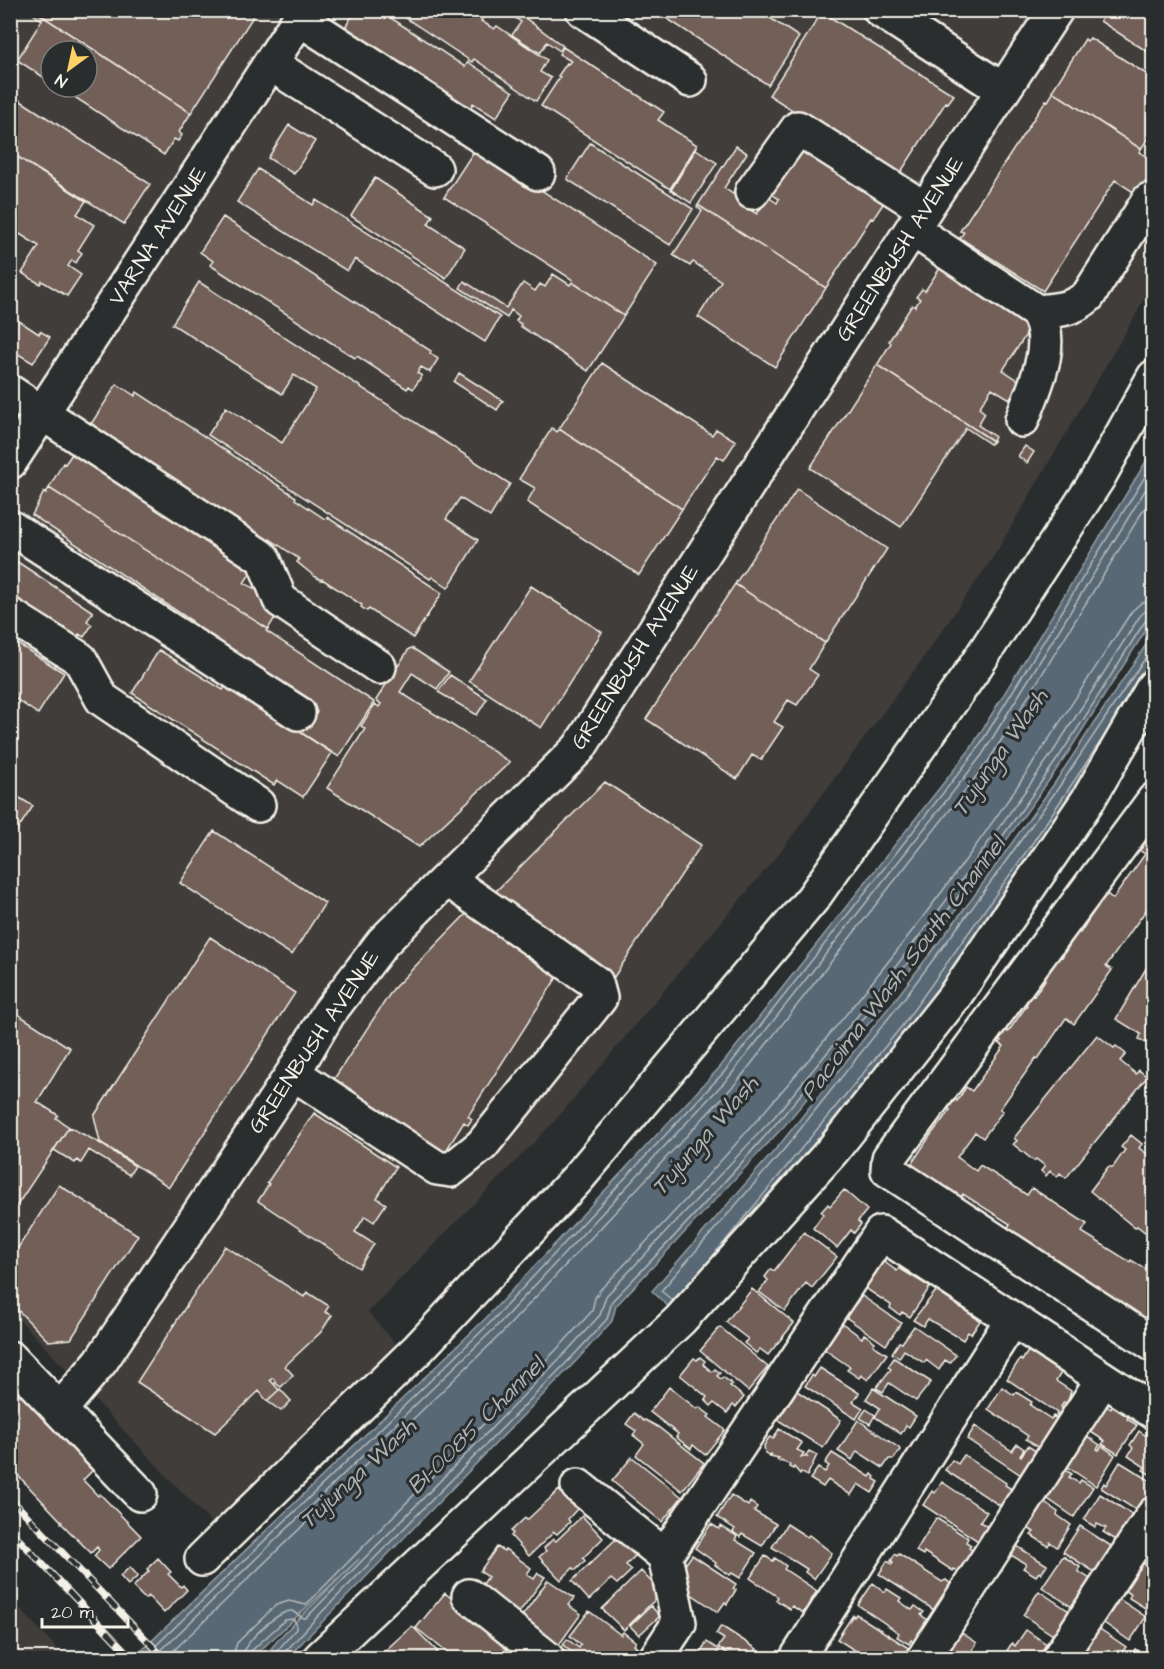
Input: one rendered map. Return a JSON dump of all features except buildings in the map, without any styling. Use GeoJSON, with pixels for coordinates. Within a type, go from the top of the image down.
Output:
{"type":"FeatureCollection","features":[{"type":"Feature","properties":{"kind":"street"},"geometry":{"type":"LineString","coordinates":[[583,10],[690,80]]}},
{"type":"Feature","properties":{"kind":"street"},"geometry":{"type":"LineString","coordinates":[[880,10],[1004,90]]}},
{"type":"Feature","properties":{"kind":"street","name":"GREENBUSH AVENUE"},"geometry":{"type":"LineString","coordinates":[[60,1410],[101,1361],[293,1072],[328,1014],[383,942],[579,748],[1055,11]]}},
{"type":"Feature","properties":{"kind":"street"},"geometry":{"type":"LineString","coordinates":[[302,15],[538,173]]}},
{"type":"Feature","properties":{"kind":"street","name":"VARNA AVENUE"},"geometry":{"type":"LineString","coordinates":[[10,462],[302,15]]}},
{"type":"Feature","properties":{"kind":"street"},"geometry":{"type":"LineString","coordinates":[[271,63],[435,169]]}},
{"type":"Feature","properties":{"kind":"street"},"geometry":{"type":"LineString","coordinates":[[752,192],[798,128],[1037,312],[1042,320],[1044,349],[1036,382],[1022,420]]}},
{"type":"Feature","properties":{"kind":"street"},"geometry":{"type":"LineString","coordinates":[[1037,312],[1065,310],[1088,296],[1149,200]]}},
{"type":"Feature","properties":{"kind":"street"},"geometry":{"type":"LineString","coordinates":[[202,1559],[419,1348],[578,1178],[813,898],[975,667],[1098,478],[1154,377]]}},
{"type":"Feature","properties":{"kind":"street"},"geometry":{"type":"LineString","coordinates":[[10,392],[263,558],[280,600],[379,667]]}},
{"type":"Feature","properties":{"kind":"street"},"geometry":{"type":"LineString","coordinates":[[10,527],[298,713]]}},
{"type":"Feature","properties":{"kind":"street"},"geometry":{"type":"LineString","coordinates":[[10,615],[80,660],[102,699],[258,805]]}},
{"type":"Feature","properties":{"kind":"street"},"geometry":{"type":"LineString","coordinates":[[320,1659],[680,1320],[833,1150],[954,997],[1088,800],[1154,686]]}},
{"type":"Feature","properties":{"kind":"street"},"geometry":{"type":"LineString","coordinates":[[1154,800],[889,1158],[888,1170],[1154,1345]]}},
{"type":"Feature","properties":{"kind":"street"},"geometry":{"type":"LineString","coordinates":[[293,1072],[437,1168],[450,1170],[482,1145],[600,998],[596,983],[447,879]]}},
{"type":"Feature","properties":{"kind":"street"},"geometry":{"type":"LineString","coordinates":[[665,1556],[881,1233],[1154,1412]]}},
{"type":"Feature","properties":{"kind":"street"},"geometry":{"type":"LineString","coordinates":[[797,1659],[1012,1320]]}},
{"type":"Feature","properties":{"kind":"street"},"geometry":{"type":"LineString","coordinates":[[10,1358],[140,1494]]}},
{"type":"Feature","properties":{"kind":"street"},"geometry":{"type":"LineString","coordinates":[[924,1659],[1103,1379]]}},
{"type":"Feature","properties":{"kind":"street"},"geometry":{"type":"LineString","coordinates":[[578,1486],[665,1556],[679,1623],[656,1659]]}},
{"type":"Feature","properties":{"kind":"street"},"geometry":{"type":"LineString","coordinates":[[1059,1659],[1154,1514]]}},
{"type":"Feature","properties":{"kind":"street"},"geometry":{"type":"LineString","coordinates":[[469,1596],[547,1659]]}},
{"type":"Feature","properties":{"kind":"shaded area"},"geometry":{"type":"Polygon","coordinates":[[[11,11],[1153,11],[1153,280],[1138,311],[994,556],[919,664],[781,851],[553,1123],[368,1312],[399,1348],[214,1526],[11,1311],[11,11]]]}},
{"type":"Feature","properties":{"kind":"shaded area"},"geometry":{"type":"Polygon","coordinates":[[[11,1599],[66,1658],[11,1658],[11,1599]]]}},
{"type":"Feature","properties":{"kind":"water"},"geometry":{"type":"Polygon","coordinates":[[[1153,450],[1153,619],[1064,759],[969,893],[879,1011],[785,1125],[616,1306],[612,1321],[578,1359],[287,1658],[263,1658],[284,1633],[359,1559],[252,1658],[134,1658],[485,1319],[720,1067],[971,748],[1153,450]]]}},
{"type":"Feature","properties":{"kind":"water"},"geometry":{"type":"Polygon","coordinates":[[[1153,634],[1153,670],[1036,848],[945,978],[907,1029],[755,1216],[672,1310],[652,1291],[781,1143],[971,900],[1054,784],[1153,634]]]}},
{"type":"Feature","properties":{"kind":"railway"},"geometry":{"type":"LineString","coordinates":[[10,1498],[164,1658]]}},
{"type":"Feature","properties":{"kind":"railway"},"geometry":{"type":"LineString","coordinates":[[10,1530],[132,1658]]}},
{"type":"Feature","properties":{"kind":"water label","name":"Tujunga Wash"},"geometry":{"type":"Point","coordinates":[1000,753]}},
{"type":"Feature","properties":{"kind":"water label","name":"Pacoima Wash South Channel"},"geometry":{"type":"Point","coordinates":[903,969]}},
{"type":"Feature","properties":{"kind":"water label","name":"Tujunga Wash"},"geometry":{"type":"Point","coordinates":[705,1136]}},
{"type":"Feature","properties":{"kind":"water label","name":"BI-0085 Channel"},"geometry":{"type":"Point","coordinates":[476,1426]}},
{"type":"Feature","properties":{"kind":"water label","name":"Tujunga Wash"},"geometry":{"type":"Point","coordinates":[358,1474]}}]}
